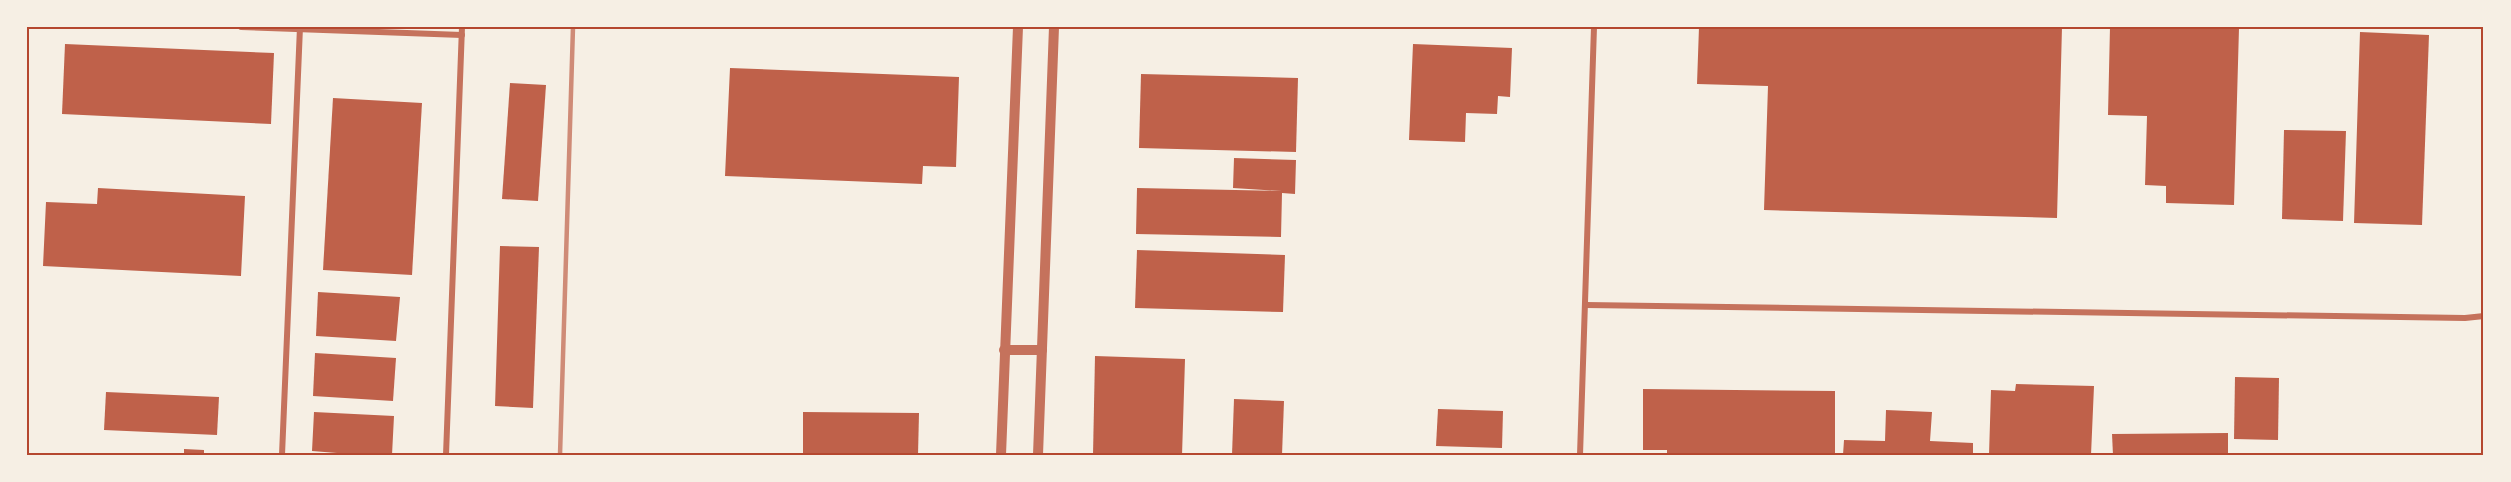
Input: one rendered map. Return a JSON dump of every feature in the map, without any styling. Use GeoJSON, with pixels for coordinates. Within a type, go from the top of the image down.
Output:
{"type":"FeatureCollection","features":[{"type":"Feature","properties":{"kind":"street"},"geometry":{"type":"LineString","coordinates":[[241,27],[462,35]]}},
{"type":"Feature","properties":{"kind":"street"},"geometry":{"type":"LineString","coordinates":[[446,455],[462,27]]}},
{"type":"Feature","properties":{"kind":"street"},"geometry":{"type":"LineString","coordinates":[[1001,455],[1018,27]]}},
{"type":"Feature","properties":{"kind":"street"},"geometry":{"type":"LineString","coordinates":[[1038,455],[1054,27]]}},
{"type":"Feature","properties":{"kind":"street"},"geometry":{"type":"LineString","coordinates":[[1580,455],[1594,27]]}},
{"type":"Feature","properties":{"kind":"street"},"geometry":{"type":"LineString","coordinates":[[282,455],[300,28]]}},
{"type":"Feature","properties":{"kind":"street"},"geometry":{"type":"LineString","coordinates":[[1586,304],[2465,318],[2484,316]]}},
{"type":"Feature","properties":{"kind":"street"},"geometry":{"type":"LineString","coordinates":[[1004,350],[1042,350]]}},
{"type":"Feature","properties":{"kind":"building"},"geometry":{"type":"Polygon","coordinates":[[[1699,27],[2062,27],[2057,218],[1764,210],[1768,86],[1697,84],[1699,27]]]}},
{"type":"Feature","properties":{"kind":"building"},"geometry":{"type":"Polygon","coordinates":[[[2110,27],[2239,28],[2234,205],[2166,203],[2166,186],[2145,185],[2147,116],[2108,115],[2110,27]]]}},
{"type":"Feature","properties":{"kind":"building"},"geometry":{"type":"Polygon","coordinates":[[[2360,32],[2429,35],[2422,225],[2354,223],[2360,32]]]}},
{"type":"Feature","properties":{"kind":"building"},"geometry":{"type":"Polygon","coordinates":[[[65,44],[274,53],[271,124],[62,114],[65,44]]]}},
{"type":"Feature","properties":{"kind":"building"},"geometry":{"type":"Polygon","coordinates":[[[1413,44],[1512,48],[1510,97],[1498,96],[1497,114],[1466,113],[1465,142],[1409,140],[1413,44]]]}},
{"type":"Feature","properties":{"kind":"building"},"geometry":{"type":"Polygon","coordinates":[[[730,68],[959,77],[956,167],[923,166],[922,184],[725,176],[730,68]]]}},
{"type":"Feature","properties":{"kind":"building"},"geometry":{"type":"Polygon","coordinates":[[[1141,74],[1298,78],[1296,152],[1139,148],[1141,74]]]}},
{"type":"Feature","properties":{"kind":"building"},"geometry":{"type":"Polygon","coordinates":[[[510,83],[546,85],[538,201],[502,199],[510,83]]]}},
{"type":"Feature","properties":{"kind":"building"},"geometry":{"type":"Polygon","coordinates":[[[333,98],[422,103],[412,275],[323,270],[333,98]]]}},
{"type":"Feature","properties":{"kind":"building"},"geometry":{"type":"Polygon","coordinates":[[[2284,130],[2346,131],[2343,221],[2282,219],[2284,130]]]}},
{"type":"Feature","properties":{"kind":"building"},"geometry":{"type":"Polygon","coordinates":[[[1234,158],[1296,160],[1295,194],[1282,193],[1281,237],[1136,234],[1137,188],[1282,191],[1233,188],[1234,158]]]}},
{"type":"Feature","properties":{"kind":"building"},"geometry":{"type":"Polygon","coordinates":[[[98,188],[245,196],[241,276],[43,266],[46,202],[97,204],[98,188]]]}},
{"type":"Feature","properties":{"kind":"building"},"geometry":{"type":"Polygon","coordinates":[[[500,246],[539,247],[533,408],[495,406],[500,246]]]}},
{"type":"Feature","properties":{"kind":"building"},"geometry":{"type":"Polygon","coordinates":[[[1137,250],[1285,255],[1283,312],[1135,308],[1137,250]]]}},
{"type":"Feature","properties":{"kind":"building"},"geometry":{"type":"Polygon","coordinates":[[[318,292],[400,297],[396,341],[316,336],[318,292]]]}},
{"type":"Feature","properties":{"kind":"building"},"geometry":{"type":"Polygon","coordinates":[[[315,353],[396,358],[393,401],[313,396],[315,353]]]}},
{"type":"Feature","properties":{"kind":"building"},"geometry":{"type":"Polygon","coordinates":[[[1095,356],[1185,359],[1182,455],[1093,455],[1095,356]]]}},
{"type":"Feature","properties":{"kind":"building"},"geometry":{"type":"Polygon","coordinates":[[[2235,377],[2279,378],[2278,440],[2234,439],[2235,377]]]}},
{"type":"Feature","properties":{"kind":"building"},"geometry":{"type":"Polygon","coordinates":[[[2016,384],[2094,386],[2091,455],[1989,455],[1991,390],[2015,391],[2016,384]]]}},
{"type":"Feature","properties":{"kind":"building"},"geometry":{"type":"Polygon","coordinates":[[[1643,389],[1835,391],[1835,455],[1667,455],[1667,450],[1643,450],[1643,389]]]}},
{"type":"Feature","properties":{"kind":"building"},"geometry":{"type":"Polygon","coordinates":[[[106,392],[219,397],[217,435],[104,430],[106,392]]]}},
{"type":"Feature","properties":{"kind":"building"},"geometry":{"type":"Polygon","coordinates":[[[1234,399],[1284,401],[1282,455],[1232,455],[1234,399]]]}},
{"type":"Feature","properties":{"kind":"building"},"geometry":{"type":"Polygon","coordinates":[[[1438,409],[1503,411],[1502,448],[1436,446],[1438,409]]]}},
{"type":"Feature","properties":{"kind":"building"},"geometry":{"type":"Polygon","coordinates":[[[1886,410],[1932,412],[1930,441],[1973,443],[1973,455],[1843,455],[1844,440],[1885,441],[1886,410]]]}},
{"type":"Feature","properties":{"kind":"building"},"geometry":{"type":"Polygon","coordinates":[[[314,412],[394,416],[392,455],[337,455],[337,453],[312,451],[314,412]]]}},
{"type":"Feature","properties":{"kind":"building"},"geometry":{"type":"Polygon","coordinates":[[[803,412],[919,413],[918,455],[803,455],[803,412]]]}},
{"type":"Feature","properties":{"kind":"building"},"geometry":{"type":"Polygon","coordinates":[[[2228,433],[2228,455],[2113,455],[2112,434],[2228,433]]]}},
{"type":"Feature","properties":{"kind":"building"},"geometry":{"type":"Polygon","coordinates":[[[184,449],[204,450],[204,455],[184,455],[184,449]]]}},
{"type":"Feature","properties":{"kind":"railway"},"geometry":{"type":"LineString","coordinates":[[560,455],[573,27]]}}]}
